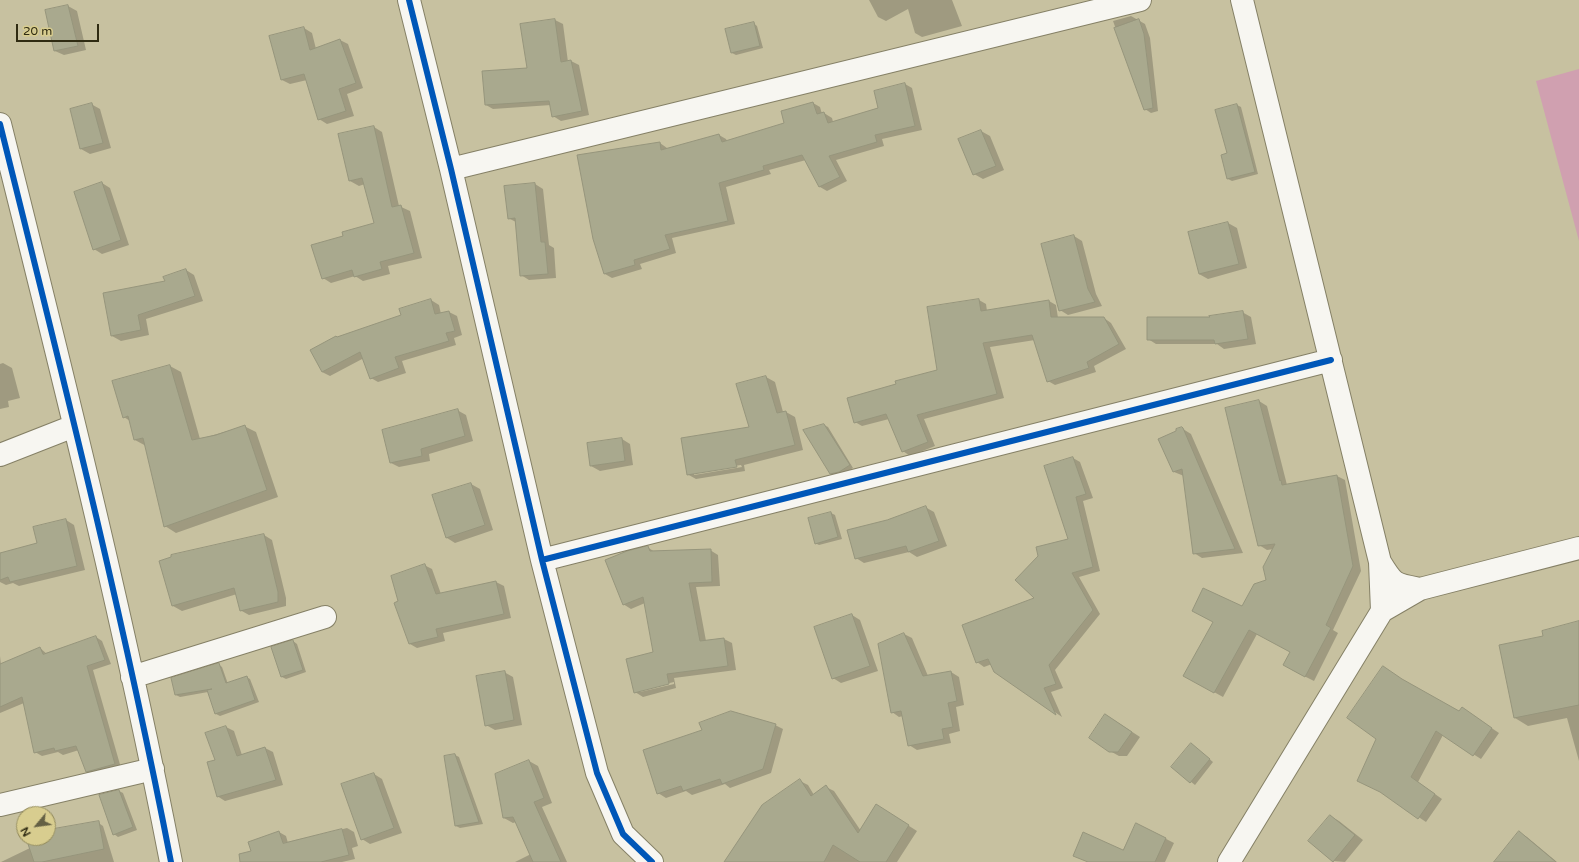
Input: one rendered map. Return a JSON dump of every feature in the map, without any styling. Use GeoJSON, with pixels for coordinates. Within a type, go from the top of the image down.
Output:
{"type":"FeatureCollection","features":[{"type":"Feature","properties":{"kind":"street"},"geometry":{"type":"LineString","coordinates":[[409,0],[451,169],[542,560],[597,773],[623,834],[652,862]]}},
{"type":"Feature","properties":{"kind":"street"},"geometry":{"type":"LineString","coordinates":[[451,169],[1140,0]]}},
{"type":"Feature","properties":{"kind":"street"},"geometry":{"type":"LineString","coordinates":[[1242,0],[1380,562],[1382,611]]}},
{"type":"Feature","properties":{"kind":"street"},"geometry":{"type":"LineString","coordinates":[[0,124],[74,426],[153,769],[171,862]]}},
{"type":"Feature","properties":{"kind":"street"},"geometry":{"type":"LineString","coordinates":[[542,560],[1331,360]]}},
{"type":"Feature","properties":{"kind":"street"},"geometry":{"type":"LineString","coordinates":[[0,455],[74,426]]}},
{"type":"Feature","properties":{"kind":"street"},"geometry":{"type":"LineString","coordinates":[[1229,862],[1382,611],[1420,589],[1579,548]]}},
{"type":"Feature","properties":{"kind":"street"},"geometry":{"type":"LineString","coordinates":[[1380,562],[1390,579],[1399,585],[1420,589]]}},
{"type":"Feature","properties":{"kind":"street"},"geometry":{"type":"LineString","coordinates":[[132,677],[325,617]]}},
{"type":"Feature","properties":{"kind":"street"},"geometry":{"type":"LineString","coordinates":[[0,805],[153,769]]}},
{"type":"Feature","properties":{"kind":"shaded area"},"geometry":{"type":"Polygon","coordinates":[[[1579,69],[1579,241],[1536,81],[1579,69]]]}},
{"type":"Feature","properties":{"kind":"building"},"geometry":{"type":"Polygon","coordinates":[[[68,5],[78,46],[54,51],[45,10],[68,5]]]}},
{"type":"Feature","properties":{"kind":"building"},"geometry":{"type":"Polygon","coordinates":[[[555,19],[561,62],[571,60],[582,111],[552,117],[549,101],[485,105],[482,71],[527,68],[520,24],[555,19]]]}},
{"type":"Feature","properties":{"kind":"building"},"geometry":{"type":"Polygon","coordinates":[[[1139,19],[1144,34],[1153,108],[1144,110],[1114,28],[1139,19]]]}},
{"type":"Feature","properties":{"kind":"building"},"geometry":{"type":"Polygon","coordinates":[[[754,22],[760,46],[731,53],[725,29],[754,22]]]}},
{"type":"Feature","properties":{"kind":"building"},"geometry":{"type":"Polygon","coordinates":[[[304,27],[310,50],[340,39],[356,83],[339,89],[346,111],[318,120],[304,74],[281,80],[269,36],[304,27]]]}},
{"type":"Feature","properties":{"kind":"building"},"geometry":{"type":"Polygon","coordinates":[[[905,83],[915,126],[875,135],[877,142],[829,156],[840,177],[819,187],[802,155],[763,166],[764,170],[719,183],[728,221],[665,235],[670,249],[634,260],[635,265],[604,274],[593,239],[577,155],[660,142],[661,150],[719,134],[722,142],[784,123],[781,111],[813,102],[817,114],[824,112],[828,123],[878,108],[874,91],[905,83]]]}},
{"type":"Feature","properties":{"kind":"building"},"geometry":{"type":"Polygon","coordinates":[[[92,103],[103,143],[80,149],[70,109],[92,103]]]}},
{"type":"Feature","properties":{"kind":"building"},"geometry":{"type":"Polygon","coordinates":[[[1237,104],[1255,172],[1227,179],[1221,155],[1227,153],[1215,110],[1237,104]]]}},
{"type":"Feature","properties":{"kind":"building"},"geometry":{"type":"Polygon","coordinates":[[[374,126],[392,207],[401,205],[414,253],[380,262],[382,269],[354,277],[352,270],[322,279],[311,245],[343,236],[342,232],[374,223],[362,178],[349,181],[338,134],[374,126]]]}},
{"type":"Feature","properties":{"kind":"building"},"geometry":{"type":"Polygon","coordinates":[[[981,130],[996,166],[973,175],[958,139],[981,130]]]}},
{"type":"Feature","properties":{"kind":"building"},"geometry":{"type":"Polygon","coordinates":[[[102,182],[121,240],[93,250],[74,192],[102,182]]]}},
{"type":"Feature","properties":{"kind":"building"},"geometry":{"type":"Polygon","coordinates":[[[535,183],[541,242],[545,242],[548,274],[520,276],[515,218],[508,219],[504,186],[535,183]]]}},
{"type":"Feature","properties":{"kind":"building"},"geometry":{"type":"Polygon","coordinates":[[[1228,222],[1239,264],[1199,274],[1188,232],[1228,222]]]}},
{"type":"Feature","properties":{"kind":"building"},"geometry":{"type":"Polygon","coordinates":[[[1074,235],[1088,289],[1095,302],[1059,311],[1041,244],[1074,235]]]}},
{"type":"Feature","properties":{"kind":"building"},"geometry":{"type":"Polygon","coordinates":[[[186,269],[195,296],[138,315],[141,330],[111,336],[103,293],[165,281],[163,277],[186,269]]]}},
{"type":"Feature","properties":{"kind":"building"},"geometry":{"type":"Polygon","coordinates":[[[431,299],[435,314],[449,311],[455,331],[446,333],[449,341],[395,357],[399,368],[370,379],[360,352],[322,372],[310,350],[336,336],[337,337],[401,315],[399,309],[431,299]]]}},
{"type":"Feature","properties":{"kind":"building"},"geometry":{"type":"Polygon","coordinates":[[[979,299],[981,311],[1049,300],[1051,317],[1104,317],[1119,344],[1087,362],[1089,368],[1047,382],[1032,335],[983,343],[997,394],[917,415],[928,442],[902,452],[886,414],[854,423],[847,398],[896,384],[895,381],[937,370],[927,307],[979,299]]]}},
{"type":"Feature","properties":{"kind":"building"},"geometry":{"type":"Polygon","coordinates":[[[1243,311],[1248,339],[1215,344],[1214,340],[1147,340],[1147,317],[1210,317],[1209,316],[1243,311]]]}},
{"type":"Feature","properties":{"kind":"building"},"geometry":{"type":"Polygon","coordinates":[[[170,365],[192,440],[216,435],[245,425],[267,490],[164,527],[143,438],[134,440],[128,416],[123,418],[112,381],[170,365]]]}},
{"type":"Feature","properties":{"kind":"building"},"geometry":{"type":"Polygon","coordinates":[[[766,376],[777,413],[786,411],[795,445],[735,460],[737,467],[687,475],[681,438],[749,427],[736,384],[766,376]]]}},
{"type":"Feature","properties":{"kind":"building"},"geometry":{"type":"Polygon","coordinates":[[[1259,400],[1282,485],[1337,475],[1353,566],[1326,625],[1331,628],[1305,677],[1283,665],[1290,652],[1249,630],[1214,693],[1183,676],[1213,622],[1192,611],[1203,588],[1242,606],[1254,584],[1266,580],[1263,567],[1275,544],[1258,546],[1225,408],[1259,400]]]}},
{"type":"Feature","properties":{"kind":"building"},"geometry":{"type":"Polygon","coordinates":[[[458,409],[465,436],[421,449],[422,456],[390,463],[382,430],[458,409]]]}},
{"type":"Feature","properties":{"kind":"building"},"geometry":{"type":"Polygon","coordinates":[[[824,424],[850,465],[839,472],[830,474],[803,430],[824,424]]]}},
{"type":"Feature","properties":{"kind":"building"},"geometry":{"type":"Polygon","coordinates":[[[1182,427],[1235,549],[1193,554],[1182,469],[1173,472],[1158,439],[1182,427]]]}},
{"type":"Feature","properties":{"kind":"building"},"geometry":{"type":"Polygon","coordinates":[[[622,438],[625,461],[590,466],[587,443],[622,438]]]}},
{"type":"Feature","properties":{"kind":"building"},"geometry":{"type":"Polygon","coordinates":[[[1073,457],[1086,494],[1076,497],[1093,567],[1072,573],[1093,610],[1049,665],[1056,684],[1044,688],[1056,715],[994,672],[988,659],[976,663],[962,625],[1034,598],[1015,580],[1038,556],[1036,547],[1068,539],[1044,466],[1073,457]]]}},
{"type":"Feature","properties":{"kind":"building"},"geometry":{"type":"Polygon","coordinates":[[[471,483],[485,525],[446,538],[432,495],[471,483]]]}},
{"type":"Feature","properties":{"kind":"building"},"geometry":{"type":"Polygon","coordinates":[[[926,506],[939,541],[908,552],[906,546],[855,559],[847,530],[887,520],[926,506]]]}},
{"type":"Feature","properties":{"kind":"building"},"geometry":{"type":"Polygon","coordinates":[[[831,512],[838,537],[815,544],[808,518],[831,512]]]}},
{"type":"Feature","properties":{"kind":"building"},"geometry":{"type":"Polygon","coordinates":[[[66,519],[77,566],[10,582],[8,577],[0,580],[0,553],[37,543],[33,527],[66,519]]]}},
{"type":"Feature","properties":{"kind":"building"},"geometry":{"type":"Polygon","coordinates":[[[264,534],[278,592],[278,602],[240,611],[234,588],[172,606],[159,561],[171,557],[171,555],[264,534]]]}},
{"type":"Feature","properties":{"kind":"building"},"geometry":{"type":"Polygon","coordinates":[[[648,546],[650,551],[711,549],[712,582],[689,583],[700,641],[724,638],[728,666],[667,674],[669,684],[634,693],[626,659],[653,652],[643,597],[623,605],[605,560],[627,551],[648,546]]]}},
{"type":"Feature","properties":{"kind":"building"},"geometry":{"type":"Polygon","coordinates":[[[425,564],[436,594],[496,581],[504,614],[436,629],[438,637],[409,644],[394,603],[398,601],[391,576],[425,564]]]}},
{"type":"Feature","properties":{"kind":"building"},"geometry":{"type":"Polygon","coordinates":[[[852,614],[870,666],[832,679],[814,627],[852,614]]]}},
{"type":"Feature","properties":{"kind":"building"},"geometry":{"type":"Polygon","coordinates":[[[1579,621],[1579,705],[1514,718],[1499,645],[1543,636],[1542,631],[1579,621]]]}},
{"type":"Feature","properties":{"kind":"building"},"geometry":{"type":"Polygon","coordinates":[[[904,633],[923,676],[951,671],[957,701],[948,703],[953,727],[942,729],[944,739],[908,746],[901,711],[891,713],[878,644],[904,633]]]}},
{"type":"Feature","properties":{"kind":"building"},"geometry":{"type":"Polygon","coordinates":[[[96,636],[105,660],[87,666],[115,764],[86,772],[76,746],[55,751],[54,748],[34,753],[22,697],[0,707],[0,664],[40,647],[43,654],[96,636]]]}},
{"type":"Feature","properties":{"kind":"building"},"geometry":{"type":"Polygon","coordinates":[[[293,640],[303,670],[281,677],[271,647],[293,640]]]}},
{"type":"Feature","properties":{"kind":"building"},"geometry":{"type":"Polygon","coordinates":[[[219,663],[226,683],[247,676],[255,700],[215,714],[207,690],[212,689],[175,695],[171,678],[219,663]]]}},
{"type":"Feature","properties":{"kind":"building"},"geometry":{"type":"Polygon","coordinates":[[[1383,666],[1402,679],[1459,711],[1462,707],[1492,728],[1473,756],[1436,731],[1411,777],[1435,794],[1418,819],[1380,792],[1357,781],[1376,739],[1347,718],[1383,666]]]}},
{"type":"Feature","properties":{"kind":"building"},"geometry":{"type":"Polygon","coordinates":[[[505,671],[514,720],[485,726],[476,676],[505,671]]]}},
{"type":"Feature","properties":{"kind":"building"},"geometry":{"type":"Polygon","coordinates":[[[731,711],[776,724],[763,769],[722,784],[720,779],[683,791],[681,786],[657,794],[643,750],[702,730],[699,723],[731,711]]]}},
{"type":"Feature","properties":{"kind":"building"},"geometry":{"type":"Polygon","coordinates":[[[1105,714],[1132,732],[1118,752],[1109,752],[1089,738],[1105,714]]]}},
{"type":"Feature","properties":{"kind":"building"},"geometry":{"type":"Polygon","coordinates":[[[226,726],[237,756],[265,747],[276,780],[217,797],[207,762],[215,760],[205,733],[226,726]]]}},
{"type":"Feature","properties":{"kind":"building"},"geometry":{"type":"Polygon","coordinates":[[[1191,743],[1210,759],[1190,783],[1171,767],[1191,743]]]}},
{"type":"Feature","properties":{"kind":"building"},"geometry":{"type":"Polygon","coordinates":[[[455,754],[479,822],[455,826],[444,756],[455,754]]]}},
{"type":"Feature","properties":{"kind":"building"},"geometry":{"type":"Polygon","coordinates":[[[529,760],[544,798],[534,802],[561,862],[533,862],[513,817],[503,818],[495,774],[529,760]]]}},
{"type":"Feature","properties":{"kind":"building"},"geometry":{"type":"Polygon","coordinates":[[[374,773],[394,828],[361,840],[341,784],[374,773]]]}},
{"type":"Feature","properties":{"kind":"building"},"geometry":{"type":"Polygon","coordinates":[[[800,779],[811,796],[826,785],[858,833],[876,804],[909,825],[886,862],[860,862],[833,845],[824,862],[724,862],[762,805],[800,779]]]}},
{"type":"Feature","properties":{"kind":"building"},"geometry":{"type":"Polygon","coordinates":[[[119,790],[133,827],[113,835],[99,795],[119,790]]]}},
{"type":"Feature","properties":{"kind":"building"},"geometry":{"type":"Polygon","coordinates":[[[1330,815],[1355,835],[1333,862],[1308,841],[1330,815]]]}},
{"type":"Feature","properties":{"kind":"building"},"geometry":{"type":"Polygon","coordinates":[[[99,821],[104,849],[42,862],[34,862],[29,846],[56,846],[56,829],[99,821]]]}},
{"type":"Feature","properties":{"kind":"building"},"geometry":{"type":"Polygon","coordinates":[[[1136,823],[1166,838],[1155,862],[1088,862],[1073,856],[1083,832],[1123,850],[1136,823]]]}},
{"type":"Feature","properties":{"kind":"building"},"geometry":{"type":"Polygon","coordinates":[[[342,829],[349,855],[321,862],[240,862],[239,854],[251,851],[248,842],[279,831],[283,843],[342,829]]]}},
{"type":"Feature","properties":{"kind":"building"},"geometry":{"type":"Polygon","coordinates":[[[1519,831],[1556,862],[1494,862],[1519,831]]]}},
{"type":"Feature","properties":{"kind":"cycle path"},"geometry":{"type":"LineString","coordinates":[[409,0],[451,169],[542,560],[597,773],[623,834],[652,862]]}},
{"type":"Feature","properties":{"kind":"cycle path"},"geometry":{"type":"LineString","coordinates":[[0,124],[112,584],[133,677],[171,862]]}},
{"type":"Feature","properties":{"kind":"cycle path"},"geometry":{"type":"LineString","coordinates":[[542,560],[1331,360]]}}]}
